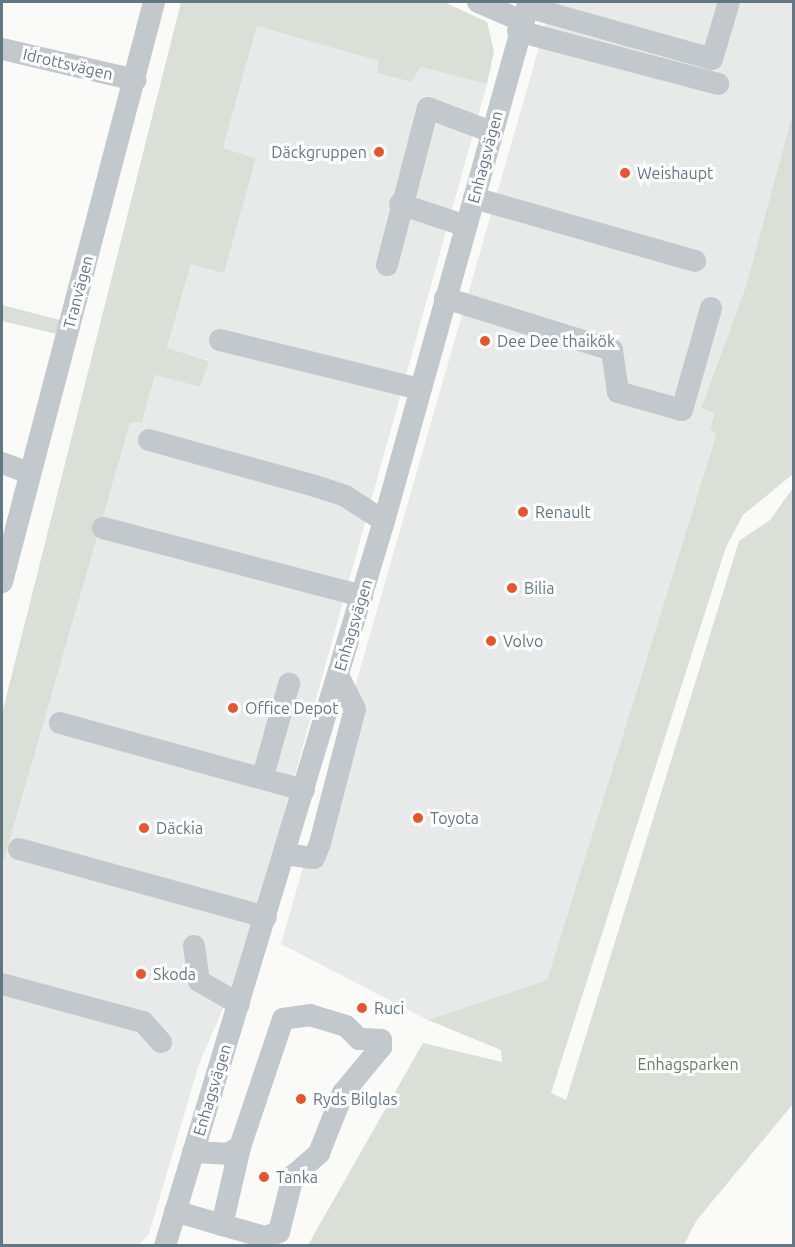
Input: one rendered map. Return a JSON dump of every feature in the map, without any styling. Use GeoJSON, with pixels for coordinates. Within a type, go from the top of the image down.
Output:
{"type":"FeatureCollection","features":[{"type":"Feature","properties":{"kind":"street","name":"Tranvägen"},"geometry":{"type":"LineString","coordinates":[[2,582],[154,2]]}},
{"type":"Feature","properties":{"kind":"street"},"geometry":{"type":"LineString","coordinates":[[478,2],[712,59],[729,2]]}},
{"type":"Feature","properties":{"kind":"street"},"geometry":{"type":"LineString","coordinates":[[524,15],[718,84]]}},
{"type":"Feature","properties":{"kind":"street","name":"Enhagsvägen"},"geometry":{"type":"LineString","coordinates":[[165,1245],[384,521],[524,15]]}},
{"type":"Feature","properties":{"kind":"street","name":"Idrottsvägen"},"geometry":{"type":"LineString","coordinates":[[2,49],[135,80]]}},
{"type":"Feature","properties":{"kind":"street"},"geometry":{"type":"LineString","coordinates":[[387,265],[400,204],[428,108],[492,132]]}},
{"type":"Feature","properties":{"kind":"street"},"geometry":{"type":"LineString","coordinates":[[474,198],[695,261]]}},
{"type":"Feature","properties":{"kind":"street"},"geometry":{"type":"LineString","coordinates":[[400,204],[466,226]]}},
{"type":"Feature","properties":{"kind":"street"},"geometry":{"type":"LineString","coordinates":[[445,298],[612,350],[618,392],[682,410],[711,308]]}},
{"type":"Feature","properties":{"kind":"street"},"geometry":{"type":"LineString","coordinates":[[220,340],[420,389]]}},
{"type":"Feature","properties":{"kind":"street"},"geometry":{"type":"LineString","coordinates":[[149,440],[315,486],[384,521]]}},
{"type":"Feature","properties":{"kind":"street"},"geometry":{"type":"LineString","coordinates":[[2,463],[30,474]]}},
{"type":"Feature","properties":{"kind":"street"},"geometry":{"type":"LineString","coordinates":[[103,528],[362,596]]}},
{"type":"Feature","properties":{"kind":"street"},"geometry":{"type":"LineString","coordinates":[[285,854],[314,858],[320,843],[356,709],[338,676]]}},
{"type":"Feature","properties":{"kind":"street"},"geometry":{"type":"LineString","coordinates":[[263,776],[289,684]]}},
{"type":"Feature","properties":{"kind":"street"},"geometry":{"type":"LineString","coordinates":[[60,723],[263,776],[304,790]]}},
{"type":"Feature","properties":{"kind":"street"},"geometry":{"type":"LineString","coordinates":[[20,849],[266,917]]}},
{"type":"Feature","properties":{"kind":"street"},"geometry":{"type":"LineString","coordinates":[[194,946],[199,981],[239,1004]]}},
{"type":"Feature","properties":{"kind":"street"},"geometry":{"type":"LineString","coordinates":[[2,984],[143,1022],[161,1042]]}},
{"type":"Feature","properties":{"kind":"street"},"geometry":{"type":"LineString","coordinates":[[175,1211],[222,1225],[265,1237],[279,1232],[293,1176],[319,1153],[343,1093],[381,1047],[381,1040],[358,1039],[346,1026],[311,1015],[283,1019],[240,1147],[222,1225]]}},
{"type":"Feature","properties":{"kind":"street"},"geometry":{"type":"LineString","coordinates":[[193,1152],[228,1154],[240,1147]]}},
{"type":"Feature","properties":{"kind":"shaded area"},"geometry":{"type":"Polygon","coordinates":[[[552,2],[793,2],[793,112],[746,286],[701,407],[715,413],[710,429],[716,435],[547,980],[428,1020],[281,944],[552,2]]]}},
{"type":"Feature","properties":{"kind":"shaded area"},"geometry":{"type":"Polygon","coordinates":[[[257,26],[380,61],[377,73],[410,82],[421,67],[487,84],[242,965],[199,1064],[149,1234],[138,1245],[2,1246],[2,867],[130,423],[142,422],[155,375],[200,387],[208,360],[167,349],[191,264],[224,272],[256,158],[223,148],[257,26]]]}},
{"type":"Feature","properties":{"kind":"green space"},"geometry":{"type":"Polygon","coordinates":[[[181,2],[444,2],[487,22],[494,51],[487,84],[421,67],[411,82],[377,73],[379,61],[257,26],[223,148],[256,158],[224,273],[191,264],[167,348],[209,361],[200,387],[155,375],[142,422],[130,423],[2,867],[2,714],[181,2]]]}},
{"type":"Feature","properties":{"kind":"green space","name":"Enhagsparken"},"geometry":{"type":"Polygon","coordinates":[[[793,112],[793,474],[743,515],[726,547],[551,1093],[566,1100],[739,541],[770,520],[793,488],[793,1104],[696,1221],[684,1245],[308,1245],[423,1043],[502,1062],[501,1050],[428,1020],[547,980],[716,435],[710,429],[715,413],[701,408],[746,286],[793,112]]]}},
{"type":"Feature","properties":{"kind":"green space"},"geometry":{"type":"Polygon","coordinates":[[[2,305],[60,320],[57,334],[2,321],[2,305]]]}},
{"type":"Feature","properties":{"kind":"place","name":"Däckgruppen"},"geometry":{"type":"Point","coordinates":[379,152]}},
{"type":"Feature","properties":{"kind":"place","name":"Weishaupt"},"geometry":{"type":"Point","coordinates":[625,173]}},
{"type":"Feature","properties":{"kind":"place","name":"Dee Dee thaikök"},"geometry":{"type":"Point","coordinates":[485,341]}},
{"type":"Feature","properties":{"kind":"place","name":"Renault"},"geometry":{"type":"Point","coordinates":[523,512]}},
{"type":"Feature","properties":{"kind":"place","name":"Bilia"},"geometry":{"type":"Point","coordinates":[512,588]}},
{"type":"Feature","properties":{"kind":"place","name":"Volvo"},"geometry":{"type":"Point","coordinates":[491,641]}},
{"type":"Feature","properties":{"kind":"place","name":"Office Depot"},"geometry":{"type":"Point","coordinates":[233,708]}},
{"type":"Feature","properties":{"kind":"place","name":"Toyota"},"geometry":{"type":"Point","coordinates":[418,818]}},
{"type":"Feature","properties":{"kind":"place","name":"Däckia"},"geometry":{"type":"Point","coordinates":[144,828]}},
{"type":"Feature","properties":{"kind":"place","name":"Skoda"},"geometry":{"type":"Point","coordinates":[141,974]}},
{"type":"Feature","properties":{"kind":"place","name":"Ruci"},"geometry":{"type":"Point","coordinates":[362,1008]}},
{"type":"Feature","properties":{"kind":"place","name":"Ryds Bilglas"},"geometry":{"type":"Point","coordinates":[301,1099]}},
{"type":"Feature","properties":{"kind":"place","name":"Tanka"},"geometry":{"type":"Point","coordinates":[264,1177]}}]}
